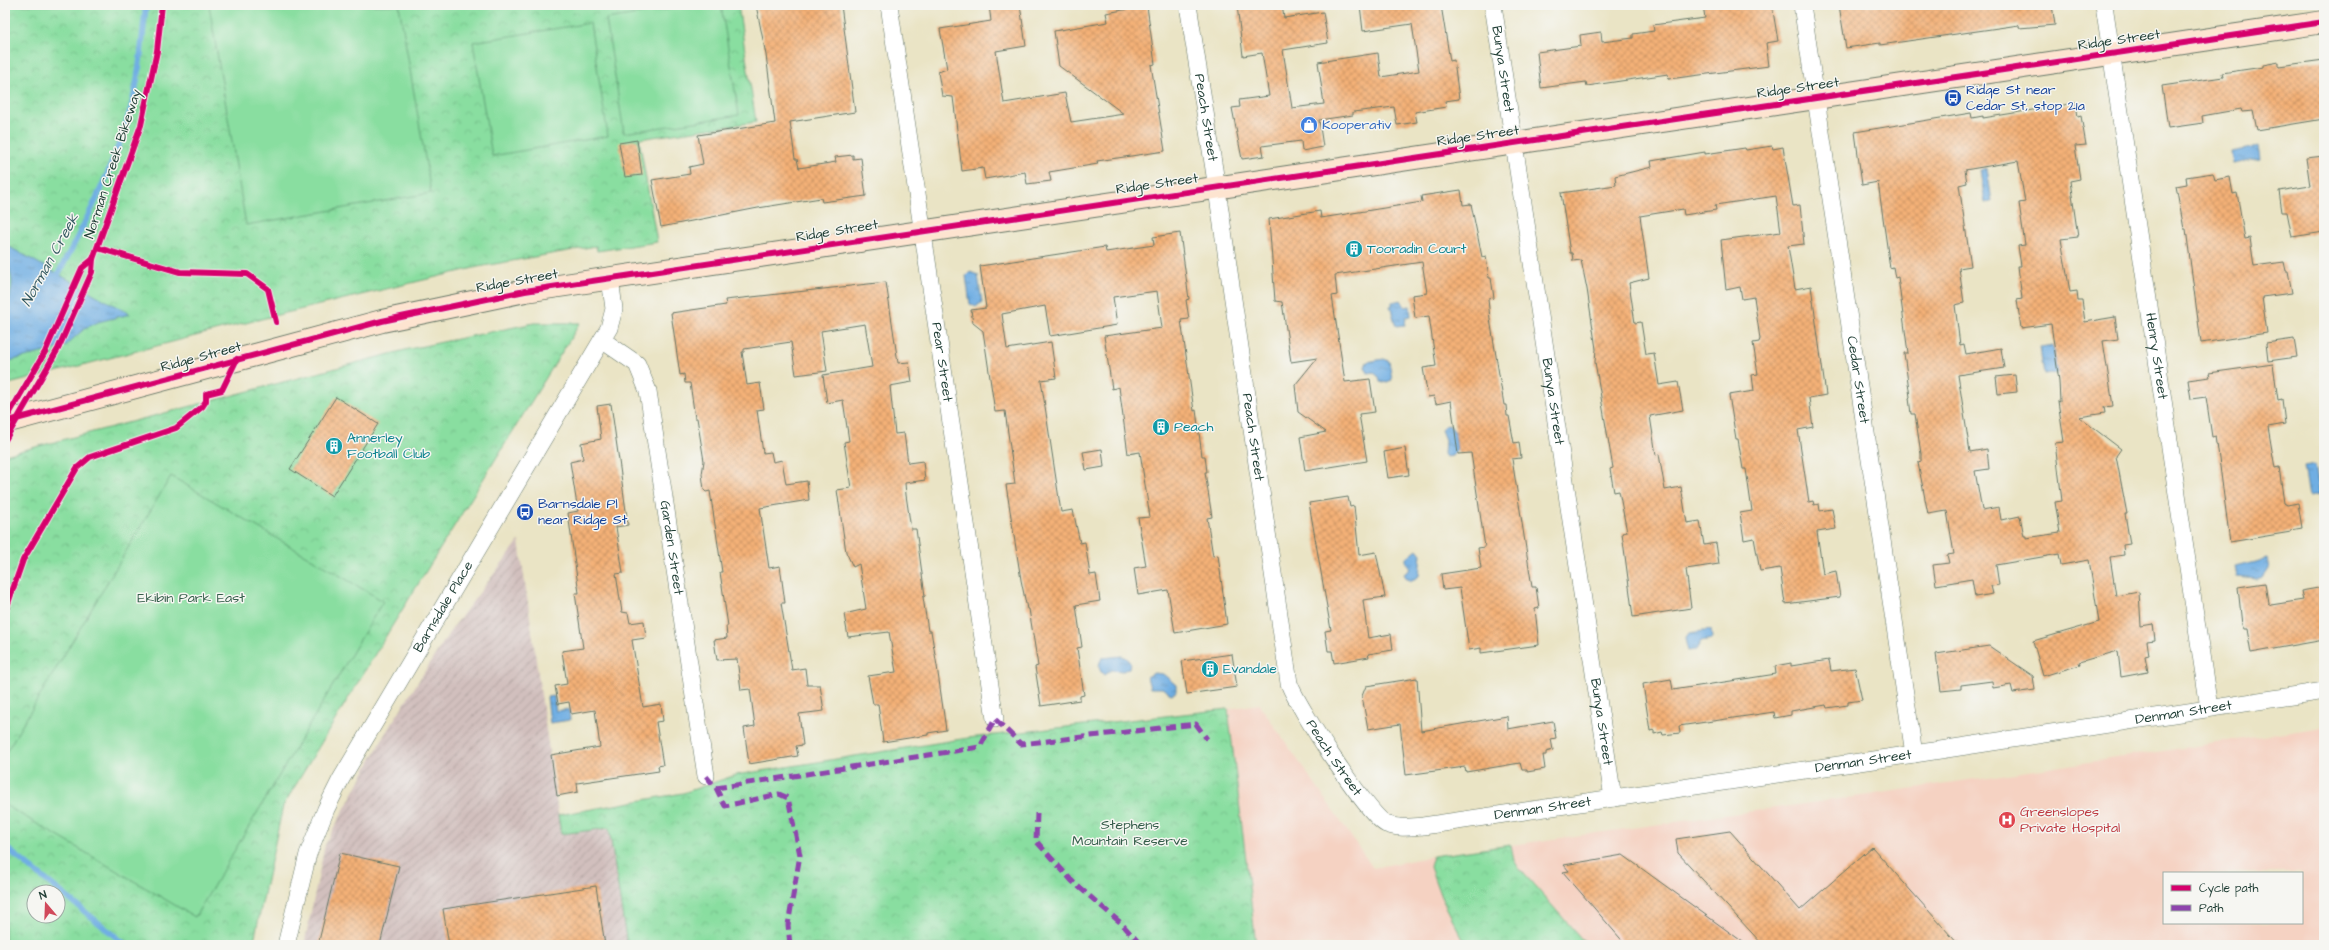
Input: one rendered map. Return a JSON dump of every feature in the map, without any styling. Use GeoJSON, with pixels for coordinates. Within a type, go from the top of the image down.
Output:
{"type":"FeatureCollection","features":[{"type":"Feature","properties":{"kind":"street","name":"Pear Street"},"geometry":{"type":"LineString","coordinates":[[889,5],[995,719]]}},
{"type":"Feature","properties":{"kind":"street","name":"Peach Street"},"geometry":{"type":"LineString","coordinates":[[1188,5],[1217,187],[1289,683],[1301,710],[1371,809],[1386,824],[1403,827]]}},
{"type":"Feature","properties":{"kind":"street","name":"Bunya Street"},"geometry":{"type":"LineString","coordinates":[[1493,5],[1613,798]]}},
{"type":"Feature","properties":{"kind":"street","name":"Cedar Street"},"geometry":{"type":"LineString","coordinates":[[1802,5],[1914,754]]}},
{"type":"Feature","properties":{"kind":"street","name":"Henry Street"},"geometry":{"type":"LineString","coordinates":[[2104,5],[2209,708]]}},
{"type":"Feature","properties":{"kind":"street","name":"Ridge Street"},"geometry":{"type":"LineString","coordinates":[[5,422],[428,310],[525,291],[2324,22]]}},
{"type":"Feature","properties":{"kind":"street","name":"Barnsdale Place"},"geometry":{"type":"LineString","coordinates":[[286,945],[310,848],[326,809],[341,779],[602,340],[614,317],[610,278]]}},
{"type":"Feature","properties":{"kind":"street","name":"Garden Street"},"geometry":{"type":"LineString","coordinates":[[602,340],[637,364],[648,391],[706,776]]}},
{"type":"Feature","properties":{"kind":"street","name":"Denman Street"},"geometry":{"type":"LineString","coordinates":[[1403,827],[1914,754],[2324,690]]}},
{"type":"Feature","properties":{"kind":"shaded area"},"geometry":{"type":"Polygon","coordinates":[[[519,541],[561,834],[609,827],[627,945],[304,945],[325,845],[385,734],[451,630],[519,541]]]}},
{"type":"Feature","properties":{"kind":"shaded area","name":"Greenslopes Private Hospital"},"geometry":{"type":"Polygon","coordinates":[[[1259,704],[1373,868],[1433,856],[1868,795],[2324,727],[2324,945],[1256,945],[1228,709],[1259,704]]]}},
{"type":"Feature","properties":{"kind":"green space"},"geometry":{"type":"Polygon","coordinates":[[[5,5],[738,5],[756,122],[639,139],[657,242],[597,251],[596,246],[478,267],[269,317],[5,385],[5,5]]]}},
{"type":"Feature","properties":{"kind":"green space"},"geometry":{"type":"Polygon","coordinates":[[[209,5],[399,5],[431,193],[246,225],[209,5]]]}},
{"type":"Feature","properties":{"kind":"green space"},"geometry":{"type":"Polygon","coordinates":[[[694,5],[721,5],[739,115],[624,133],[606,19],[694,5]]]}},
{"type":"Feature","properties":{"kind":"green space"},"geometry":{"type":"Polygon","coordinates":[[[590,23],[608,136],[492,156],[473,42],[590,23]]]}},
{"type":"Feature","properties":{"kind":"green space","name":"Ekibin Park East"},"geometry":{"type":"Polygon","coordinates":[[[534,323],[580,323],[389,631],[283,806],[253,945],[5,945],[5,455],[409,349],[534,323]]]}},
{"type":"Feature","properties":{"kind":"green space"},"geometry":{"type":"Polygon","coordinates":[[[171,476],[383,601],[195,917],[5,805],[5,754],[171,476]]]}},
{"type":"Feature","properties":{"kind":"green space","name":"Stephens Mountain Reserve"},"geometry":{"type":"Polygon","coordinates":[[[1228,709],[1256,945],[627,945],[609,828],[561,834],[558,815],[683,793],[736,775],[968,738],[1228,709]]]}},
{"type":"Feature","properties":{"kind":"green space"},"geometry":{"type":"Polygon","coordinates":[[[1511,845],[1514,860],[1518,867],[1587,945],[1466,945],[1441,897],[1430,867],[1433,856],[1511,845]]]}},
{"type":"Feature","properties":{"kind":"water"},"geometry":{"type":"Polygon","coordinates":[[[2258,147],[2260,159],[2233,164],[2231,152],[2258,147]]]}},
{"type":"Feature","properties":{"kind":"water"},"geometry":{"type":"Polygon","coordinates":[[[1987,168],[1992,202],[1985,203],[1980,170],[1987,168]]]}},
{"type":"Feature","properties":{"kind":"water"},"geometry":{"type":"Polygon","coordinates":[[[5,245],[130,314],[98,322],[84,329],[64,347],[5,362],[4,324],[12,282],[5,245]]]}},
{"type":"Feature","properties":{"kind":"water"},"geometry":{"type":"Polygon","coordinates":[[[970,272],[978,275],[982,302],[976,307],[970,304],[966,276],[970,272]]]}},
{"type":"Feature","properties":{"kind":"water"},"geometry":{"type":"Polygon","coordinates":[[[1401,300],[1405,307],[1410,306],[1411,316],[1406,317],[1405,325],[1396,326],[1390,306],[1392,306],[1392,302],[1401,300]]]}},
{"type":"Feature","properties":{"kind":"water"},"geometry":{"type":"Polygon","coordinates":[[[2053,346],[2057,373],[2044,375],[2040,348],[2053,346]]]}},
{"type":"Feature","properties":{"kind":"water"},"geometry":{"type":"Polygon","coordinates":[[[1384,359],[1389,361],[1392,380],[1384,383],[1380,382],[1379,377],[1373,372],[1368,373],[1365,367],[1367,362],[1384,359]]]}},
{"type":"Feature","properties":{"kind":"water"},"geometry":{"type":"Polygon","coordinates":[[[1449,425],[1455,432],[1457,449],[1452,456],[1446,457],[1444,454],[1445,440],[1441,430],[1445,426],[1449,425]]]}},
{"type":"Feature","properties":{"kind":"water"},"geometry":{"type":"Polygon","coordinates":[[[2315,465],[2320,494],[2309,496],[2304,467],[2315,465]]]}},
{"type":"Feature","properties":{"kind":"water"},"geometry":{"type":"Polygon","coordinates":[[[1417,549],[1421,554],[1419,576],[1411,581],[1407,579],[1404,574],[1410,569],[1406,563],[1406,558],[1417,549]]]}},
{"type":"Feature","properties":{"kind":"water"},"geometry":{"type":"Polygon","coordinates":[[[2267,559],[2269,568],[2263,577],[2256,579],[2237,577],[2235,567],[2267,559]]]}},
{"type":"Feature","properties":{"kind":"water"},"geometry":{"type":"Polygon","coordinates":[[[1711,630],[1712,639],[1701,641],[1696,650],[1688,651],[1685,639],[1689,633],[1711,630]]]}},
{"type":"Feature","properties":{"kind":"water"},"geometry":{"type":"Polygon","coordinates":[[[1122,656],[1127,658],[1130,663],[1129,668],[1123,671],[1111,670],[1104,675],[1102,673],[1099,667],[1102,658],[1122,656]]]}},
{"type":"Feature","properties":{"kind":"water"},"geometry":{"type":"Polygon","coordinates":[[[1154,673],[1163,674],[1176,685],[1176,692],[1171,694],[1162,688],[1150,688],[1147,677],[1154,673]]]}},
{"type":"Feature","properties":{"kind":"water"},"geometry":{"type":"Polygon","coordinates":[[[554,696],[556,711],[569,709],[570,720],[550,723],[547,697],[554,696]]]}},
{"type":"Feature","properties":{"kind":"building"},"geometry":{"type":"Polygon","coordinates":[[[756,5],[841,5],[855,112],[790,122],[795,159],[797,159],[799,168],[836,162],[835,157],[853,155],[853,159],[861,158],[866,196],[822,202],[821,198],[758,208],[661,227],[652,180],[690,174],[689,167],[703,164],[698,135],[775,123],[766,55],[756,5]]]}},
{"type":"Feature","properties":{"kind":"building"},"geometry":{"type":"Polygon","coordinates":[[[989,5],[1020,5],[1026,46],[996,51],[1004,103],[1065,93],[1071,122],[1124,114],[1059,66],[1054,31],[1108,22],[1106,13],[1147,6],[1155,64],[1151,65],[1165,151],[1097,161],[1098,164],[1049,172],[1051,181],[1027,184],[1025,172],[985,179],[983,168],[962,171],[953,97],[942,96],[938,72],[947,69],[940,29],[991,21],[989,5]]]}},
{"type":"Feature","properties":{"kind":"building"},"geometry":{"type":"Polygon","coordinates":[[[1237,5],[1282,5],[1284,18],[1323,12],[1328,43],[1283,50],[1292,108],[1324,104],[1318,62],[1378,53],[1381,77],[1419,71],[1412,24],[1363,31],[1360,5],[1441,5],[1450,61],[1454,60],[1459,99],[1445,101],[1446,107],[1415,112],[1417,122],[1397,125],[1394,107],[1353,112],[1353,115],[1319,120],[1323,147],[1302,151],[1301,141],[1262,146],[1264,156],[1242,159],[1232,108],[1240,107],[1239,100],[1269,96],[1262,53],[1243,56],[1237,5]]]}},
{"type":"Feature","properties":{"kind":"building"},"geometry":{"type":"Polygon","coordinates":[[[1703,5],[1772,5],[1778,41],[1766,43],[1769,66],[1669,79],[1668,74],[1587,86],[1586,82],[1541,88],[1537,52],[1581,46],[1580,35],[1601,32],[1602,42],[1633,38],[1633,34],[1654,31],[1653,25],[1705,18],[1703,5]]]}},
{"type":"Feature","properties":{"kind":"building"},"geometry":{"type":"Polygon","coordinates":[[[1839,5],[2052,5],[2055,25],[2019,28],[2019,25],[1880,45],[1880,43],[1846,48],[1839,5]]]}},
{"type":"Feature","properties":{"kind":"building"},"geometry":{"type":"Polygon","coordinates":[[[2324,60],[2324,119],[2257,130],[2253,111],[2242,112],[2241,109],[2202,116],[2203,123],[2168,128],[2162,86],[2223,77],[2222,73],[2263,67],[2263,65],[2279,62],[2279,66],[2324,60]]]}},
{"type":"Feature","properties":{"kind":"building"},"geometry":{"type":"Polygon","coordinates":[[[2076,103],[2078,117],[2081,116],[2086,145],[2075,146],[2080,179],[2070,181],[2078,237],[2061,239],[2070,292],[2077,291],[2078,300],[2082,300],[2085,322],[2115,317],[2118,339],[2103,341],[2113,406],[2104,407],[2105,413],[2079,417],[2121,449],[2116,456],[2127,514],[2125,514],[2130,544],[2123,545],[2124,555],[2110,557],[2116,596],[2139,592],[2141,626],[2153,624],[2155,640],[2147,641],[2149,655],[2145,656],[2148,672],[2121,677],[2118,651],[2079,662],[2080,665],[2043,676],[2033,641],[2099,622],[2089,560],[2061,565],[2059,554],[1996,565],[1999,585],[1991,586],[1993,594],[1975,597],[1972,579],[1936,585],[1933,565],[1949,563],[1947,555],[1954,554],[1947,511],[1928,514],[1918,463],[1921,462],[1921,454],[1915,414],[1911,414],[1904,353],[1908,353],[1898,277],[1895,278],[1893,267],[1890,268],[1878,182],[1862,185],[1855,132],[1971,113],[1972,118],[1983,116],[1983,118],[2076,103]],[[2018,161],[1965,170],[1967,183],[1959,185],[1971,266],[1959,268],[1964,303],[1955,305],[1960,345],[1964,344],[1966,354],[2001,348],[2004,368],[1958,375],[1970,452],[1987,449],[1989,469],[1975,471],[1982,510],[1999,507],[2001,520],[2020,516],[2024,536],[2026,536],[2026,538],[2060,533],[2055,502],[2062,501],[2055,443],[2064,442],[2058,401],[2060,402],[2059,381],[2051,324],[2021,328],[2017,300],[2022,299],[2018,266],[2021,266],[2018,246],[2025,245],[2019,203],[2025,202],[2018,161]]]}},
{"type":"Feature","properties":{"kind":"building"},"geometry":{"type":"Polygon","coordinates":[[[637,140],[642,175],[625,177],[619,143],[637,140]]]}},
{"type":"Feature","properties":{"kind":"building"},"geometry":{"type":"Polygon","coordinates":[[[1772,146],[1773,149],[1783,147],[1793,206],[1800,205],[1804,244],[1788,246],[1795,289],[1811,286],[1826,395],[1809,398],[1813,427],[1798,430],[1809,502],[1813,501],[1814,505],[1819,504],[1820,511],[1832,509],[1836,529],[1817,532],[1823,574],[1836,571],[1840,597],[1785,604],[1780,568],[1760,571],[1754,538],[1744,540],[1740,513],[1752,511],[1746,469],[1743,469],[1738,439],[1736,439],[1729,395],[1754,391],[1752,375],[1758,374],[1753,343],[1759,342],[1760,339],[1754,297],[1742,299],[1740,287],[1726,290],[1721,240],[1781,232],[1776,196],[1715,205],[1716,210],[1684,215],[1683,209],[1640,216],[1649,278],[1629,283],[1635,323],[1641,322],[1646,354],[1654,353],[1659,385],[1678,382],[1683,410],[1650,416],[1656,455],[1659,454],[1665,490],[1681,487],[1687,523],[1700,521],[1704,545],[1716,543],[1719,564],[1686,569],[1691,608],[1633,617],[1622,533],[1627,532],[1619,491],[1614,492],[1610,469],[1613,468],[1595,362],[1596,349],[1587,289],[1581,260],[1573,261],[1572,253],[1570,253],[1561,193],[1616,185],[1615,176],[1652,167],[1651,161],[1705,152],[1705,154],[1745,148],[1746,150],[1772,146]]]}},
{"type":"Feature","properties":{"kind":"building"},"geometry":{"type":"Polygon","coordinates":[[[2324,156],[2324,232],[2292,237],[2287,212],[2282,212],[2279,191],[2310,186],[2306,158],[2324,156]]]}},
{"type":"Feature","properties":{"kind":"building"},"geometry":{"type":"Polygon","coordinates":[[[2213,173],[2215,180],[2230,177],[2233,194],[2237,193],[2245,239],[2250,238],[2254,266],[2284,262],[2286,271],[2288,271],[2292,293],[2262,297],[2267,333],[2201,343],[2186,229],[2184,229],[2176,186],[2187,184],[2186,177],[2213,173]]]}},
{"type":"Feature","properties":{"kind":"building"},"geometry":{"type":"Polygon","coordinates":[[[1461,190],[1463,205],[1471,204],[1482,257],[1486,256],[1489,278],[1491,278],[1494,298],[1488,299],[1490,319],[1504,405],[1506,405],[1507,416],[1509,416],[1514,443],[1519,442],[1521,458],[1512,459],[1532,587],[1536,587],[1539,608],[1535,609],[1539,645],[1481,653],[1481,648],[1469,650],[1460,588],[1443,590],[1441,574],[1481,568],[1478,548],[1485,547],[1471,453],[1458,454],[1451,401],[1436,404],[1434,396],[1428,397],[1423,368],[1436,366],[1429,316],[1415,318],[1412,295],[1427,293],[1422,262],[1335,275],[1337,295],[1332,296],[1345,382],[1370,379],[1375,412],[1359,414],[1367,461],[1305,471],[1300,437],[1326,432],[1298,412],[1295,385],[1317,358],[1291,362],[1282,302],[1275,301],[1269,219],[1320,211],[1321,218],[1422,202],[1421,196],[1461,190]]]}},
{"type":"Feature","properties":{"kind":"building"},"geometry":{"type":"Polygon","coordinates":[[[1180,233],[1189,299],[1186,300],[1189,319],[1181,320],[1194,411],[1196,410],[1202,456],[1205,456],[1207,472],[1205,472],[1212,517],[1207,518],[1213,556],[1218,555],[1227,624],[1175,633],[1168,590],[1138,595],[1134,568],[1146,566],[1138,518],[1150,517],[1140,452],[1128,454],[1119,387],[1112,389],[1104,336],[1162,328],[1157,291],[1113,297],[1117,325],[1050,336],[1045,306],[1002,314],[1007,349],[1051,342],[1056,378],[1041,380],[1061,512],[1073,510],[1080,543],[1085,542],[1090,575],[1096,574],[1100,601],[1076,605],[1082,647],[1077,648],[1084,695],[1080,696],[1080,700],[1041,706],[1035,667],[1038,666],[1029,609],[1027,609],[1021,580],[1006,485],[1015,484],[1005,411],[995,412],[983,331],[973,323],[971,310],[986,308],[980,266],[1105,247],[1106,252],[1154,245],[1153,237],[1180,233]]]}},
{"type":"Feature","properties":{"kind":"building"},"geometry":{"type":"Polygon","coordinates":[[[886,282],[898,363],[909,362],[912,382],[890,386],[895,434],[904,433],[908,463],[923,461],[925,480],[905,483],[906,495],[911,529],[916,529],[928,631],[931,631],[946,730],[928,733],[928,735],[883,742],[878,704],[873,704],[868,676],[896,672],[889,632],[848,637],[844,614],[866,609],[859,564],[853,567],[846,552],[837,490],[851,488],[844,442],[849,441],[843,400],[827,403],[823,375],[872,367],[865,324],[821,331],[827,371],[796,375],[791,342],[744,349],[744,352],[742,352],[747,385],[760,383],[764,409],[757,410],[763,453],[771,452],[773,462],[782,460],[786,484],[807,481],[809,500],[760,508],[769,568],[780,566],[785,603],[781,603],[792,670],[805,668],[807,685],[820,685],[824,711],[799,714],[803,745],[796,746],[798,756],[749,764],[744,728],[755,726],[750,689],[741,690],[737,659],[717,660],[714,640],[727,638],[726,626],[728,626],[720,572],[722,572],[710,491],[706,492],[704,490],[702,474],[704,461],[697,418],[695,418],[690,383],[685,383],[684,374],[680,375],[671,313],[726,305],[725,300],[886,282]]]}},
{"type":"Feature","properties":{"kind":"building"},"geometry":{"type":"Polygon","coordinates":[[[2294,339],[2297,357],[2268,361],[2266,343],[2294,339]]]}},
{"type":"Feature","properties":{"kind":"building"},"geometry":{"type":"Polygon","coordinates":[[[2273,364],[2278,400],[2282,399],[2285,424],[2268,427],[2275,468],[2279,467],[2284,503],[2287,505],[2298,503],[2302,528],[2291,530],[2291,532],[2230,542],[2216,436],[2212,437],[2206,397],[2191,399],[2188,380],[2210,377],[2209,373],[2273,364]]]}},
{"type":"Feature","properties":{"kind":"building"},"geometry":{"type":"Polygon","coordinates":[[[2015,375],[2017,392],[1998,394],[1996,377],[2015,375]]]}},
{"type":"Feature","properties":{"kind":"building","name":"Annerley Football Club"},"geometry":{"type":"Polygon","coordinates":[[[336,397],[378,424],[332,496],[290,469],[336,397]]]}},
{"type":"Feature","properties":{"kind":"building"},"geometry":{"type":"Polygon","coordinates":[[[611,404],[628,525],[616,527],[623,573],[616,574],[622,612],[628,613],[630,623],[644,621],[646,638],[632,640],[643,707],[661,704],[663,721],[656,722],[663,765],[658,766],[659,771],[577,783],[578,792],[557,796],[551,755],[600,747],[595,710],[571,714],[569,702],[558,704],[555,686],[567,684],[562,651],[583,648],[575,593],[579,593],[568,513],[578,511],[570,462],[583,459],[581,443],[601,439],[597,406],[611,404]]]}},
{"type":"Feature","properties":{"kind":"building"},"geometry":{"type":"Polygon","coordinates":[[[1405,448],[1409,475],[1388,478],[1384,452],[1405,448]]]}},
{"type":"Feature","properties":{"kind":"building"},"geometry":{"type":"Polygon","coordinates":[[[1102,449],[1104,467],[1086,470],[1083,452],[1102,449]]]}},
{"type":"Feature","properties":{"kind":"building"},"geometry":{"type":"Polygon","coordinates":[[[1348,497],[1350,507],[1354,506],[1359,555],[1376,552],[1385,597],[1363,600],[1368,638],[1391,634],[1393,650],[1368,654],[1369,657],[1334,663],[1332,651],[1328,651],[1325,631],[1331,630],[1309,503],[1348,497]]]}},
{"type":"Feature","properties":{"kind":"building"},"geometry":{"type":"Polygon","coordinates":[[[2265,583],[2268,603],[2271,605],[2303,600],[2301,591],[2324,587],[2324,640],[2251,653],[2247,629],[2244,629],[2242,625],[2238,587],[2265,583]]]}},
{"type":"Feature","properties":{"kind":"building"},"geometry":{"type":"Polygon","coordinates":[[[1989,646],[2033,676],[2035,690],[2013,693],[2011,685],[1993,688],[1992,681],[1961,685],[1961,689],[1941,691],[1936,654],[1989,646]]]}},
{"type":"Feature","properties":{"kind":"building","name":"Evandale"},"geometry":{"type":"Polygon","coordinates":[[[1232,654],[1237,687],[1187,694],[1182,661],[1232,654]]]}},
{"type":"Feature","properties":{"kind":"building"},"geometry":{"type":"Polygon","coordinates":[[[1829,660],[1831,671],[1855,668],[1862,700],[1848,702],[1848,705],[1827,708],[1826,705],[1791,711],[1791,715],[1775,718],[1774,712],[1679,726],[1680,733],[1663,735],[1662,732],[1654,734],[1654,730],[1650,731],[1643,684],[1671,679],[1673,690],[1776,674],[1775,666],[1791,663],[1791,666],[1829,660]]]}},
{"type":"Feature","properties":{"kind":"building"},"geometry":{"type":"Polygon","coordinates":[[[1417,678],[1421,731],[1507,716],[1508,729],[1553,721],[1556,738],[1551,739],[1553,750],[1546,752],[1546,755],[1543,755],[1545,769],[1527,772],[1527,770],[1522,770],[1520,763],[1466,772],[1465,767],[1406,775],[1400,724],[1368,729],[1362,696],[1366,686],[1417,678]]]}},
{"type":"Feature","properties":{"kind":"building"},"geometry":{"type":"Polygon","coordinates":[[[1730,831],[1800,910],[1872,847],[1959,945],[1763,945],[1678,853],[1676,839],[1730,831]]]}},
{"type":"Feature","properties":{"kind":"building"},"geometry":{"type":"Polygon","coordinates":[[[340,853],[399,866],[380,945],[318,945],[340,853]]]}},
{"type":"Feature","properties":{"kind":"building"},"geometry":{"type":"Polygon","coordinates":[[[1623,855],[1747,945],[1626,945],[1563,872],[1569,871],[1564,865],[1623,855]]]}},
{"type":"Feature","properties":{"kind":"building"},"geometry":{"type":"Polygon","coordinates":[[[596,886],[605,945],[449,945],[443,909],[596,886]]]}},
{"type":"Feature","properties":{"kind":"waterway","name":"Norman Creek"},"geometry":{"type":"LineString","coordinates":[[55,280],[98,196],[124,131],[137,83],[146,5]]}},
{"type":"Feature","properties":{"kind":"waterway"},"geometry":{"type":"LineString","coordinates":[[5,847],[126,945]]}},
{"type":"Feature","properties":{"kind":"marked path"},"geometry":{"type":"LineString","coordinates":[[716,788],[980,747],[995,719],[1021,744],[1196,724],[1207,739]]}},
{"type":"Feature","properties":{"kind":"marked path"},"geometry":{"type":"LineString","coordinates":[[706,776],[716,788],[725,806],[779,794],[788,798],[800,855],[788,925],[790,945]]}},
{"type":"Feature","properties":{"kind":"marked path"},"geometry":{"type":"LineString","coordinates":[[1037,813],[1036,841],[1072,881],[1121,923],[1141,945]]}},
{"type":"Feature","properties":{"kind":"cycle path","name":"Norman Creek Bikeway"},"geometry":{"type":"LineString","coordinates":[[5,440],[58,349],[92,272],[93,259],[141,125],[157,51],[162,5]]}},
{"type":"Feature","properties":{"kind":"cycle path"},"geometry":{"type":"LineString","coordinates":[[5,422],[382,321],[525,291],[2324,22]]}},
{"type":"Feature","properties":{"kind":"cycle path","name":"Norman Creek Bikeway"},"geometry":{"type":"LineString","coordinates":[[98,248],[180,272],[247,274],[268,289],[276,322]]}},
{"type":"Feature","properties":{"kind":"cycle path"},"geometry":{"type":"LineString","coordinates":[[5,421],[45,352],[82,268],[93,259]]}},
{"type":"Feature","properties":{"kind":"cycle path"},"geometry":{"type":"LineString","coordinates":[[5,612],[23,560],[77,468],[90,457],[176,428],[202,407],[206,401],[206,394],[222,390],[237,359]]}},
{"type":"Feature","properties":{"kind":"place","name":"Ridge St near Cedar St, stop 21a"},"geometry":{"type":"Point","coordinates":[1953,98]}},
{"type":"Feature","properties":{"kind":"place","name":"Kooperativ"},"geometry":{"type":"Point","coordinates":[1309,125]}},
{"type":"Feature","properties":{"kind":"place","name":"Tooradin Court"},"geometry":{"type":"Point","coordinates":[1354,249]}},
{"type":"Feature","properties":{"kind":"place","name":"Peach"},"geometry":{"type":"Point","coordinates":[1161,427]}},
{"type":"Feature","properties":{"kind":"place","name":"Annerley Football Club"},"geometry":{"type":"Point","coordinates":[334,446]}},
{"type":"Feature","properties":{"kind":"place","name":"Barnsdale Pl near Ridge St"},"geometry":{"type":"Point","coordinates":[525,512]}},
{"type":"Feature","properties":{"kind":"place","name":"Evandale"},"geometry":{"type":"Point","coordinates":[1210,669]}},
{"type":"Feature","properties":{"kind":"place","name":"Greenslopes Private Hospital"},"geometry":{"type":"Point","coordinates":[2007,820]}}]}
